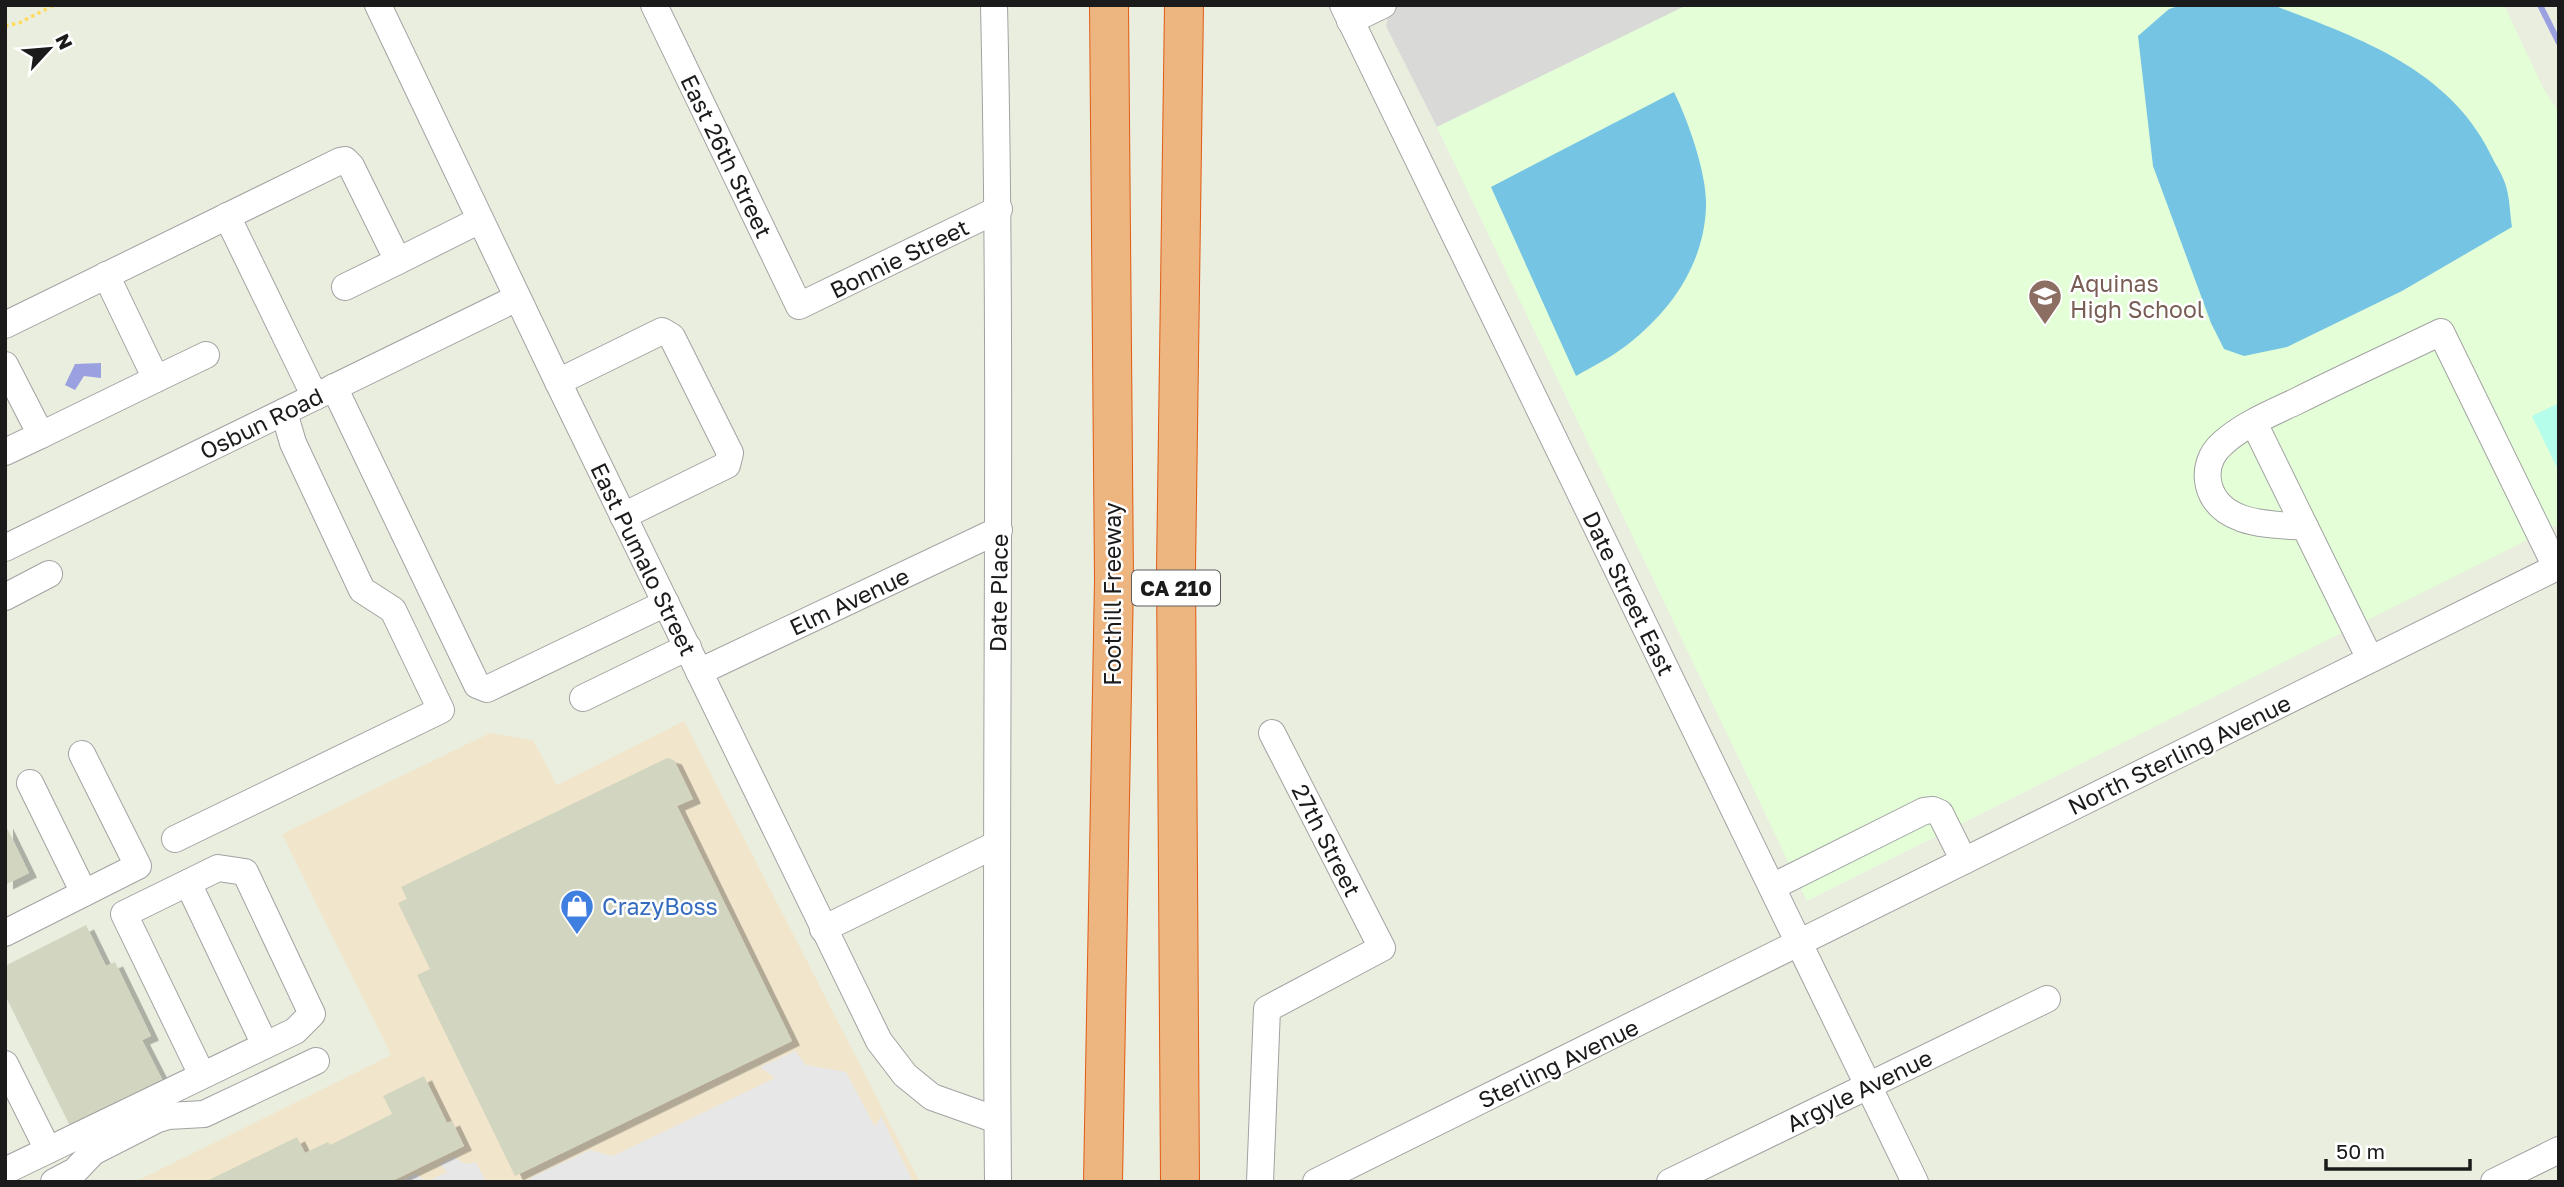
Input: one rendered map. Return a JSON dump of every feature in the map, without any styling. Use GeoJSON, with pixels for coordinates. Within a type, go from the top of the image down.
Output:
{"type":"FeatureCollection","features":[{"type":"Feature","properties":{"kind":"highway","name":"Foothill Freeway"},"geometry":{"type":"LineString","coordinates":[[1103,1182],[1114,580],[1109,5]]}},
{"type":"Feature","properties":{"kind":"highway","name":"CA 210"},"geometry":{"type":"LineString","coordinates":[[1180,1177],[1175,570],[1184,5]]}},
{"type":"Feature","properties":{"kind":"street","name":"East Pumalo Street"},"geometry":{"type":"LineString","coordinates":[[378,5],[517,298],[879,1041],[905,1075],[932,1097],[997,1120]]}},
{"type":"Feature","properties":{"kind":"street","name":"East 26th Street"},"geometry":{"type":"LineString","coordinates":[[654,5],[799,306]]}},
{"type":"Feature","properties":{"kind":"street","name":"Date Place"},"geometry":{"type":"LineString","coordinates":[[994,5],[999,209],[995,845],[998,1182]]}},
{"type":"Feature","properties":{"kind":"street"},"geometry":{"type":"LineString","coordinates":[[1347,13],[1383,5]]}},
{"type":"Feature","properties":{"kind":"street","name":"Date Street East"},"geometry":{"type":"LineString","coordinates":[[1347,13],[1915,1182]]}},
{"type":"Feature","properties":{"kind":"street"},"geometry":{"type":"LineString","coordinates":[[5,325],[345,160],[351,166],[398,261]]}},
{"type":"Feature","properties":{"kind":"street","name":"Bonnie Street"},"geometry":{"type":"LineString","coordinates":[[799,306],[999,209]]}},
{"type":"Feature","properties":{"kind":"street"},"geometry":{"type":"LineString","coordinates":[[227,216],[325,392],[477,685],[487,688],[666,603]]}},
{"type":"Feature","properties":{"kind":"street"},"geometry":{"type":"LineString","coordinates":[[345,287],[480,220]]}},
{"type":"Feature","properties":{"kind":"street"},"geometry":{"type":"LineString","coordinates":[[106,275],[156,379]]}},
{"type":"Feature","properties":{"kind":"street","name":"Osbun Road"},"geometry":{"type":"LineString","coordinates":[[5,548],[517,298]]}},
{"type":"Feature","properties":{"kind":"street"},"geometry":{"type":"LineString","coordinates":[[558,382],[662,331],[672,337],[730,453],[727,465],[623,516]]}},
{"type":"Feature","properties":{"kind":"street"},"geometry":{"type":"LineString","coordinates":[[2305,527],[2260,523],[2232,515],[2223,509],[2210,488],[2208,465],[2215,452],[2222,444],[2254,423],[2441,332],[2557,567]]}},
{"type":"Feature","properties":{"kind":"street"},"geometry":{"type":"LineString","coordinates":[[5,452],[206,355]]}},
{"type":"Feature","properties":{"kind":"street"},"geometry":{"type":"LineString","coordinates":[[5,365],[41,435]]}},
{"type":"Feature","properties":{"kind":"street"},"geometry":{"type":"LineString","coordinates":[[174,839],[440,710],[393,610],[362,590],[293,443],[284,412]]}},
{"type":"Feature","properties":{"kind":"street"},"geometry":{"type":"LineString","coordinates":[[2254,423],[2370,659]]}},
{"type":"Feature","properties":{"kind":"street","name":"Elm Avenue"},"geometry":{"type":"LineString","coordinates":[[699,672],[999,530]]}},
{"type":"Feature","properties":{"kind":"street","name":"North Sterling Avenue"},"geometry":{"type":"LineString","coordinates":[[1799,942],[2557,567]]}},
{"type":"Feature","properties":{"kind":"street"},"geometry":{"type":"LineString","coordinates":[[5,597],[49,574]]}},
{"type":"Feature","properties":{"kind":"street"},"geometry":{"type":"LineString","coordinates":[[583,698],[688,648]]}},
{"type":"Feature","properties":{"kind":"street","name":"27th Street"},"geometry":{"type":"LineString","coordinates":[[1260,1182],[1267,1009],[1382,948],[1272,733]]}},
{"type":"Feature","properties":{"kind":"street"},"geometry":{"type":"LineString","coordinates":[[5,933],[138,866],[82,754]]}},
{"type":"Feature","properties":{"kind":"street"},"geometry":{"type":"LineString","coordinates":[[30,783],[84,893]]}},
{"type":"Feature","properties":{"kind":"street"},"geometry":{"type":"LineString","coordinates":[[1772,887],[1924,811],[1933,810],[1940,813],[1964,861]]}},
{"type":"Feature","properties":{"kind":"street"},"geometry":{"type":"LineString","coordinates":[[823,929],[995,845]]}},
{"type":"Feature","properties":{"kind":"street"},"geometry":{"type":"LineString","coordinates":[[5,1171],[295,1031],[312,1014],[245,872],[218,868],[124,914],[202,1075]]}},
{"type":"Feature","properties":{"kind":"street"},"geometry":{"type":"LineString","coordinates":[[188,883],[265,1045]]}},
{"type":"Feature","properties":{"kind":"street","name":"Sterling Avenue"},"geometry":{"type":"LineString","coordinates":[[1316,1182],[1799,942]]}},
{"type":"Feature","properties":{"kind":"street","name":"Argyle Avenue"},"geometry":{"type":"LineString","coordinates":[[1670,1182],[2047,999]]}},
{"type":"Feature","properties":{"kind":"street"},"geometry":{"type":"LineString","coordinates":[[54,1182],[75,1171],[93,1152],[159,1119],[204,1114],[316,1061]]}},
{"type":"Feature","properties":{"kind":"street"},"geometry":{"type":"LineString","coordinates":[[5,1064],[48,1150]]}},
{"type":"Feature","properties":{"kind":"street"},"geometry":{"type":"LineString","coordinates":[[2494,1182],[2559,1150]]}},
{"type":"Feature","properties":{"kind":"path"},"geometry":{"type":"LineString","coordinates":[[5,26],[19,23],[54,5]]}},
{"type":"Feature","properties":{"kind":"shaded area"},"geometry":{"type":"Polygon","coordinates":[[[1382,5],[1689,5],[1437,127],[1386,26],[1388,17],[1382,5]]]}},
{"type":"Feature","properties":{"kind":"shaded area","name":"Aquinas High School"},"geometry":{"type":"Polygon","coordinates":[[[1687,5],[2504,5],[2543,88],[2559,113],[2559,524],[1807,901],[1437,127],[1687,5]]]}},
{"type":"Feature","properties":{"kind":"shaded area"},"geometry":{"type":"Polygon","coordinates":[[[2182,5],[2278,7],[2373,46],[2430,81],[2455,104],[2476,130],[2498,168],[2509,199],[2512,227],[2402,291],[2287,347],[2244,356],[2224,349],[2211,323],[2153,166],[2138,36],[2169,9],[2182,5]]]}},
{"type":"Feature","properties":{"kind":"shaded area"},"geometry":{"type":"Polygon","coordinates":[[[1674,92],[1691,132],[1703,178],[1706,205],[1699,247],[1683,284],[1658,317],[1621,349],[1576,376],[1491,187],[1674,92]]]}},
{"type":"Feature","properties":{"kind":"shaded area"},"geometry":{"type":"Polygon","coordinates":[[[101,363],[101,378],[84,376],[75,390],[65,385],[75,364],[101,363]]]}},
{"type":"Feature","properties":{"kind":"shaded area"},"geometry":{"type":"Polygon","coordinates":[[[2559,403],[2559,472],[2532,416],[2559,403]]]}},
{"type":"Feature","properties":{"kind":"shaded area"},"geometry":{"type":"Polygon","coordinates":[[[684,721],[920,1182],[135,1182],[391,1055],[282,834],[490,733],[533,740],[557,785],[684,721]]]}},
{"type":"Feature","properties":{"kind":"shaded area"},"geometry":{"type":"Polygon","coordinates":[[[795,1051],[806,1065],[846,1072],[875,1127],[881,1116],[913,1182],[527,1182],[532,1177],[590,1150],[613,1156],[775,1078],[760,1067],[795,1051]]]}},
{"type":"Feature","properties":{"kind":"shaded area"},"geometry":{"type":"Polygon","coordinates":[[[453,1157],[466,1164],[476,1162],[486,1182],[399,1182],[415,1174],[428,1181],[447,1172],[440,1164],[453,1157]]]}},
{"type":"Feature","properties":{"kind":"building","name":"CrazyBoss"},"geometry":{"type":"Polygon","coordinates":[[[667,758],[674,760],[693,799],[677,806],[792,1041],[515,1176],[417,975],[430,969],[398,903],[407,899],[401,887],[667,758]]]}},
{"type":"Feature","properties":{"kind":"building"},"geometry":{"type":"Polygon","coordinates":[[[5,824],[29,873],[5,885],[5,824]]]}},
{"type":"Feature","properties":{"kind":"building"},"geometry":{"type":"Polygon","coordinates":[[[86,925],[106,966],[115,962],[151,1036],[142,1040],[163,1081],[71,1128],[5,995],[5,966],[86,925]]]}},
{"type":"Feature","properties":{"kind":"building"},"geometry":{"type":"Polygon","coordinates":[[[424,1076],[447,1123],[452,1121],[464,1146],[390,1182],[205,1182],[297,1137],[305,1153],[328,1142],[330,1145],[392,1114],[383,1096],[424,1076]]]}},
{"type":"Feature","properties":{"kind":"waterway"},"geometry":{"type":"LineString","coordinates":[[2540,5],[2559,43]]}},
{"type":"Feature","properties":{"kind":"place","name":"Aquinas High School"},"geometry":{"type":"Point","coordinates":[2045,326]}},
{"type":"Feature","properties":{"kind":"place","name":"CrazyBoss"},"geometry":{"type":"Point","coordinates":[577,936]}}]}
